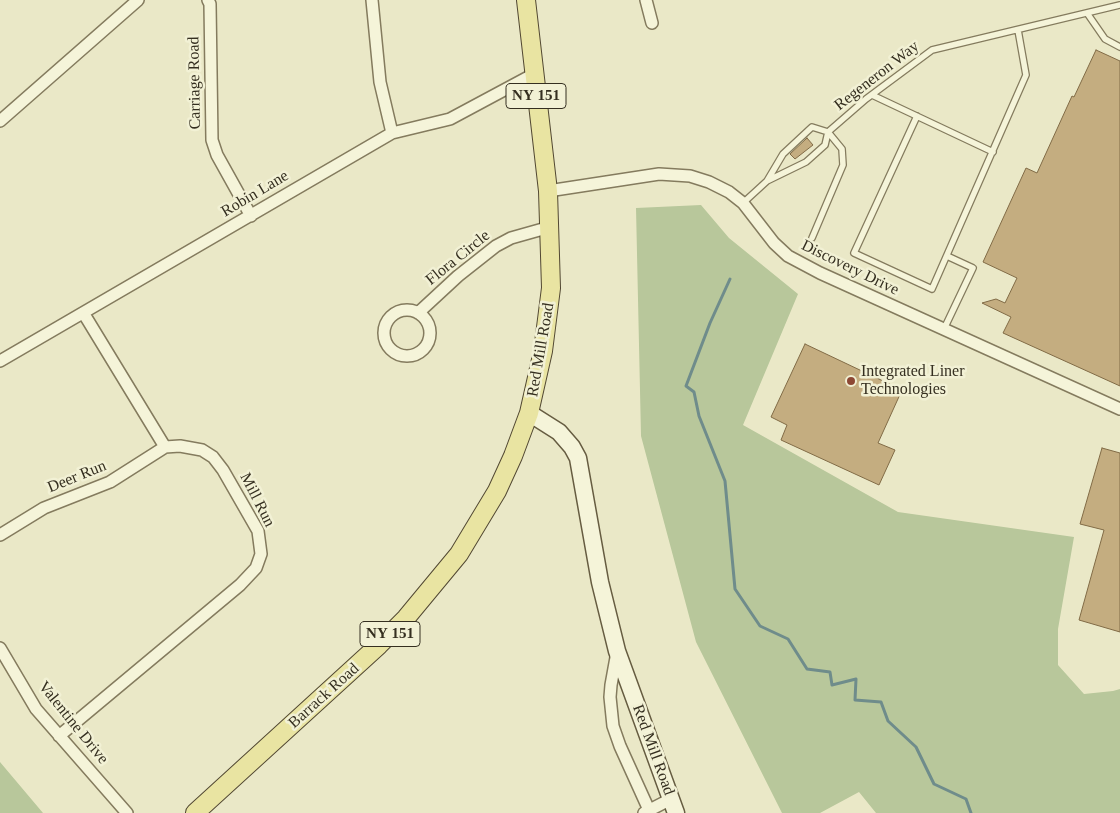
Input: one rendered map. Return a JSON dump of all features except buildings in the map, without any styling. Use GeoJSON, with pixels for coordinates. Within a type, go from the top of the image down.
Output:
{"type":"FeatureCollection","features":[{"type":"Feature","properties":{"kind":"main road","name":"Red Mill Road"},"geometry":{"type":"LineString","coordinates":[[526,0],[548,191],[551,288],[544,351],[529,413]]}},
{"type":"Feature","properties":{"kind":"main road","name":"Barrack Road"},"geometry":{"type":"LineString","coordinates":[[195,813],[379,645],[430,591],[459,554],[485,513],[513,456],[529,413]]}},
{"type":"Feature","properties":{"kind":"street"},"geometry":{"type":"LineString","coordinates":[[0,121],[138,0]]}},
{"type":"Feature","properties":{"kind":"street","name":"Carriage Road"},"geometry":{"type":"LineString","coordinates":[[208,0],[210,4],[212,140],[217,154],[250,216]]}},
{"type":"Feature","properties":{"kind":"street"},"geometry":{"type":"LineString","coordinates":[[372,0],[380,82],[392,133]]}},
{"type":"Feature","properties":{"kind":"street"},"geometry":{"type":"LineString","coordinates":[[646,0],[652,23]]}},
{"type":"Feature","properties":{"kind":"street","name":"Robin Lane"},"geometry":{"type":"LineString","coordinates":[[0,361],[84,314],[392,133],[450,119],[534,74]]}},
{"type":"Feature","properties":{"kind":"street","name":"Discovery Drive"},"geometry":{"type":"LineString","coordinates":[[548,191],[659,174],[690,176],[709,182],[729,192],[743,203],[774,244],[788,256],[820,273],[1120,409]]}},
{"type":"Feature","properties":{"kind":"street","name":"Flora Circle"},"geometry":{"type":"LineString","coordinates":[[418,313],[458,276],[496,246],[511,238],[550,227]]}},
{"type":"Feature","properties":{"kind":"street"},"geometry":{"type":"LineString","coordinates":[[403,310],[411,310],[418,313],[424,317],[430,331],[427,346],[415,355],[400,355],[394,352],[388,346],[385,339],[386,324],[396,313],[403,310]]}},
{"type":"Feature","properties":{"kind":"street"},"geometry":{"type":"LineString","coordinates":[[84,314],[165,447]]}},
{"type":"Feature","properties":{"kind":"street","name":"Red Mill Road"},"geometry":{"type":"LineString","coordinates":[[529,413],[559,432],[572,446],[578,458],[600,582],[617,651],[673,806]]}},
{"type":"Feature","properties":{"kind":"street","name":"Mill Run"},"geometry":{"type":"LineString","coordinates":[[59,736],[240,585],[256,568],[261,554],[258,531],[224,470],[213,457],[202,450],[180,446],[165,447]]}},
{"type":"Feature","properties":{"kind":"street","name":"Deer Run"},"geometry":{"type":"LineString","coordinates":[[0,535],[44,508],[110,482],[165,447]]}},
{"type":"Feature","properties":{"kind":"street","name":"Valentine Drive"},"geometry":{"type":"LineString","coordinates":[[0,648],[36,709],[127,813]]}},
{"type":"Feature","properties":{"kind":"street"},"geometry":{"type":"LineString","coordinates":[[617,651],[610,698],[613,726],[620,746],[647,812],[673,806]]}},
{"type":"Feature","properties":{"kind":"lane","name":"Regeneron Way"},"geometry":{"type":"LineString","coordinates":[[743,203],[767,181],[806,162],[825,145],[828,132],[872,94],[932,50],[1120,5]]}},
{"type":"Feature","properties":{"kind":"lane"},"geometry":{"type":"LineString","coordinates":[[1087,13],[1105,40],[1120,47]]}},
{"type":"Feature","properties":{"kind":"lane"},"geometry":{"type":"LineString","coordinates":[[918,116],[854,253],[932,289],[1026,75],[1018,30]]}},
{"type":"Feature","properties":{"kind":"lane"},"geometry":{"type":"LineString","coordinates":[[872,94],[993,152]]}},
{"type":"Feature","properties":{"kind":"lane","name":"Regeneron Way"},"geometry":{"type":"LineString","coordinates":[[767,181],[782,154],[812,127],[828,132]]}},
{"type":"Feature","properties":{"kind":"lane"},"geometry":{"type":"LineString","coordinates":[[812,238],[843,165],[842,149],[828,132]]}},
{"type":"Feature","properties":{"kind":"lane"},"geometry":{"type":"LineString","coordinates":[[944,329],[973,268],[947,256]]}},
{"type":"Feature","properties":{"kind":"green space"},"geometry":{"type":"Polygon","coordinates":[[[701,205],[729,238],[798,294],[743,425],[898,512],[1074,537],[1058,629],[1058,665],[1084,694],[1120,689],[1120,813],[876,813],[859,792],[820,813],[782,813],[696,642],[641,436],[636,208],[701,205]]]}},
{"type":"Feature","properties":{"kind":"green space"},"geometry":{"type":"Polygon","coordinates":[[[0,762],[43,813],[0,813],[0,762]]]}},
{"type":"Feature","properties":{"kind":"waterway"},"geometry":{"type":"LineString","coordinates":[[730,279],[710,323],[686,386],[694,392],[699,416],[725,481],[735,589],[760,626],[788,639],[807,669],[830,672],[832,685],[856,679],[855,700],[881,702],[888,721],[916,747],[934,784],[966,799],[971,813]]}},
{"type":"Feature","properties":{"kind":"place","name":"Integrated Liner Technologies"},"geometry":{"type":"Point","coordinates":[851,381]}}]}
